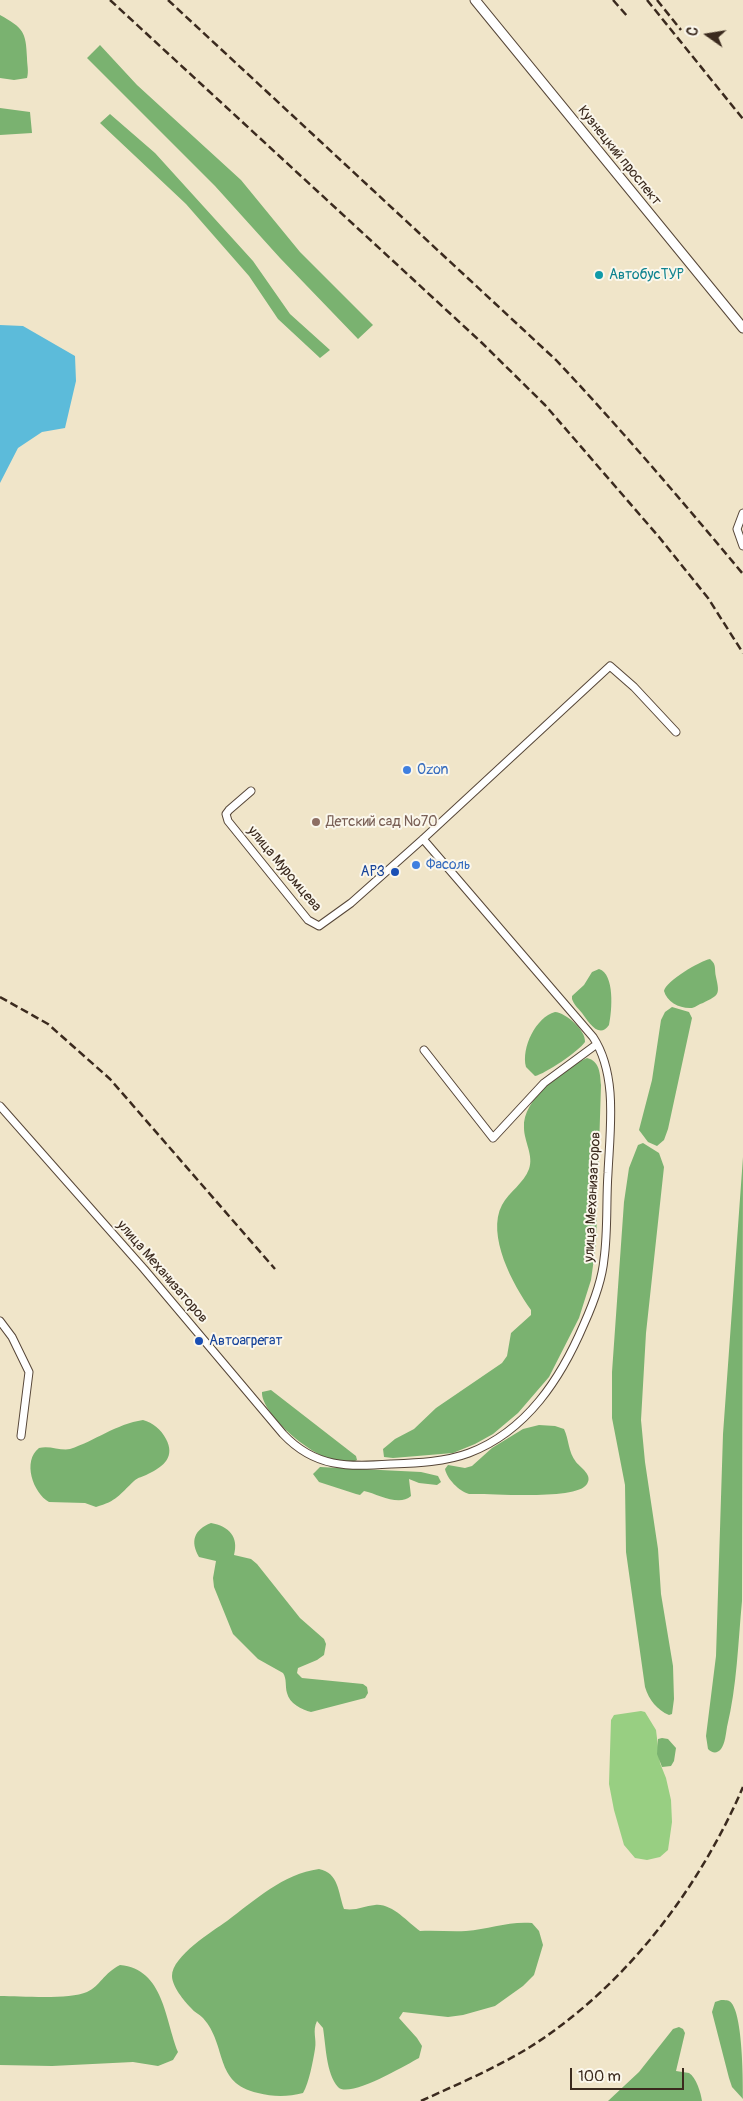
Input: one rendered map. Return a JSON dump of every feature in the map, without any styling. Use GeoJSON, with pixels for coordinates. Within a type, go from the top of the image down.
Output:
{"type":"FeatureCollection","features":[{"type":"Feature","properties":{"kind":"street","name":"Кузнецкий проспект"},"geometry":{"type":"LineString","coordinates":[[475,0],[743,328]]}},
{"type":"Feature","properties":{"kind":"street"},"geometry":{"type":"LineString","coordinates":[[743,513],[737,529],[743,546]]}},
{"type":"Feature","properties":{"kind":"street","name":"улица Муромцева"},"geometry":{"type":"LineString","coordinates":[[251,791],[226,814],[228,822],[314,924],[319,926],[325,923],[423,839],[610,666],[625,678],[676,732]]}},
{"type":"Feature","properties":{"kind":"street"},"geometry":{"type":"LineString","coordinates":[[423,839],[597,1044],[544,1083],[493,1138],[424,1050]]}},
{"type":"Feature","properties":{"kind":"street","name":"улица Механизаторов"},"geometry":{"type":"LineString","coordinates":[[0,1106],[144,1269],[292,1443],[313,1457],[332,1464],[370,1465],[438,1460],[457,1457],[484,1446],[531,1411],[557,1379],[588,1315],[604,1260],[610,1131],[610,1096],[607,1068],[597,1044]]}},
{"type":"Feature","properties":{"kind":"street"},"geometry":{"type":"LineString","coordinates":[[0,1322],[12,1337],[28,1372],[21,1436]]}},
{"type":"Feature","properties":{"kind":"green space"},"geometry":{"type":"Polygon","coordinates":[[[0,15],[14,23],[22,31],[26,42],[27,78],[14,80],[0,78],[0,15]]]}},
{"type":"Feature","properties":{"kind":"green space"},"geometry":{"type":"Polygon","coordinates":[[[100,45],[137,85],[241,180],[300,252],[373,325],[358,339],[280,258],[215,186],[87,58],[100,45]]]}},
{"type":"Feature","properties":{"kind":"green space"},"geometry":{"type":"Polygon","coordinates":[[[0,108],[30,112],[32,133],[0,135],[0,108]]]}},
{"type":"Feature","properties":{"kind":"green space"},"geometry":{"type":"Polygon","coordinates":[[[110,114],[155,153],[253,261],[290,314],[330,350],[320,358],[278,319],[249,276],[186,204],[100,123],[110,114]]]}},
{"type":"Feature","properties":{"kind":"green space"},"geometry":{"type":"Polygon","coordinates":[[[710,959],[714,965],[718,988],[715,996],[692,1008],[675,1004],[668,998],[664,991],[671,982],[699,963],[710,959]]]}},
{"type":"Feature","properties":{"kind":"green space"},"geometry":{"type":"Polygon","coordinates":[[[599,969],[608,978],[611,994],[609,1025],[601,1031],[594,1028],[572,999],[572,996],[584,985],[592,972],[599,969]]]}},
{"type":"Feature","properties":{"kind":"green space"},"geometry":{"type":"Polygon","coordinates":[[[672,1007],[689,1012],[692,1018],[668,1129],[664,1140],[657,1146],[648,1142],[639,1130],[652,1080],[661,1020],[665,1012],[672,1007]]]}},
{"type":"Feature","properties":{"kind":"green space"},"geometry":{"type":"Polygon","coordinates":[[[555,1012],[564,1015],[579,1027],[585,1042],[562,1062],[535,1076],[526,1067],[525,1059],[528,1043],[542,1020],[555,1012]]]}},
{"type":"Feature","properties":{"kind":"green space"},"geometry":{"type":"Polygon","coordinates":[[[587,1058],[597,1065],[600,1072],[601,1085],[596,1244],[591,1280],[579,1318],[549,1377],[518,1413],[493,1434],[475,1444],[453,1453],[393,1458],[384,1457],[383,1449],[395,1439],[414,1429],[436,1408],[502,1363],[507,1356],[511,1333],[531,1315],[531,1310],[510,1274],[499,1245],[498,1217],[505,1200],[524,1179],[529,1169],[530,1154],[524,1128],[525,1117],[530,1106],[556,1077],[587,1058]]]}},
{"type":"Feature","properties":{"kind":"green space"},"geometry":{"type":"Polygon","coordinates":[[[643,1143],[659,1153],[664,1167],[646,1333],[641,1420],[645,1462],[658,1549],[661,1594],[673,1666],[674,1699],[672,1714],[669,1715],[654,1704],[645,1687],[626,1552],[625,1485],[612,1418],[612,1372],[624,1202],[629,1168],[638,1145],[643,1143]]]}},
{"type":"Feature","properties":{"kind":"green space"},"geometry":{"type":"Polygon","coordinates":[[[743,1157],[742,1601],[735,1680],[730,1712],[722,1747],[718,1752],[714,1752],[708,1749],[706,1736],[716,1656],[723,1434],[743,1157]]]}},
{"type":"Feature","properties":{"kind":"green space"},"geometry":{"type":"Polygon","coordinates":[[[271,1390],[356,1456],[357,1460],[346,1463],[331,1460],[299,1441],[272,1415],[264,1403],[262,1392],[271,1390]]]}},
{"type":"Feature","properties":{"kind":"green space"},"geometry":{"type":"Polygon","coordinates":[[[143,1420],[162,1432],[169,1445],[169,1455],[164,1464],[136,1480],[113,1500],[96,1507],[85,1503],[49,1502],[38,1492],[30,1468],[34,1454],[39,1448],[70,1449],[124,1425],[143,1420]]]}},
{"type":"Feature","properties":{"kind":"green space"},"geometry":{"type":"Polygon","coordinates":[[[539,1425],[555,1426],[564,1429],[573,1458],[589,1478],[587,1484],[580,1489],[567,1493],[532,1495],[469,1494],[448,1477],[445,1469],[448,1465],[465,1468],[472,1466],[492,1448],[523,1429],[539,1425]]]}},
{"type":"Feature","properties":{"kind":"green space"},"geometry":{"type":"Polygon","coordinates":[[[320,1467],[421,1472],[438,1476],[441,1482],[437,1485],[419,1483],[409,1479],[411,1496],[406,1499],[395,1500],[364,1491],[360,1495],[319,1482],[313,1474],[320,1467]]]}},
{"type":"Feature","properties":{"kind":"green space"},"geometry":{"type":"Polygon","coordinates":[[[211,1523],[223,1527],[231,1533],[235,1543],[234,1555],[251,1559],[257,1564],[300,1618],[324,1639],[326,1644],[324,1655],[298,1668],[297,1673],[302,1678],[363,1684],[367,1687],[368,1693],[365,1698],[311,1712],[300,1708],[290,1700],[283,1673],[258,1659],[233,1634],[214,1587],[213,1578],[216,1561],[199,1557],[194,1541],[197,1533],[211,1523]]]}},
{"type":"Feature","properties":{"kind":"green space"},"geometry":{"type":"Polygon","coordinates":[[[645,1712],[656,1730],[660,1763],[671,1800],[672,1822],[668,1850],[660,1857],[647,1860],[635,1858],[624,1845],[609,1784],[611,1720],[614,1715],[645,1712]]]}},
{"type":"Feature","properties":{"kind":"green space"},"geometry":{"type":"Polygon","coordinates":[[[658,1739],[668,1739],[676,1748],[674,1761],[671,1766],[662,1767],[657,1754],[658,1739]]]}},
{"type":"Feature","properties":{"kind":"green space"},"geometry":{"type":"Polygon","coordinates":[[[319,1869],[326,1871],[334,1879],[344,1909],[381,1905],[399,1914],[420,1931],[466,1931],[515,1923],[532,1923],[539,1931],[543,1945],[534,1975],[523,1986],[495,2006],[448,2017],[403,2012],[399,2018],[422,2046],[419,2058],[378,2080],[353,2089],[338,2087],[329,2067],[323,2028],[317,2021],[313,2060],[303,2093],[275,2096],[244,2088],[234,2081],[227,2072],[211,2029],[176,1989],[172,1976],[174,1968],[194,1945],[270,1889],[293,1876],[319,1869]]]}},
{"type":"Feature","properties":{"kind":"green space"},"geometry":{"type":"Polygon","coordinates":[[[120,1965],[135,1969],[146,1976],[161,1998],[178,2052],[173,2060],[158,2066],[133,2062],[52,2066],[0,2065],[0,1996],[57,1997],[87,1992],[120,1965]]]}},
{"type":"Feature","properties":{"kind":"green space"},"geometry":{"type":"Polygon","coordinates":[[[721,2000],[729,2001],[734,2006],[740,2030],[743,2099],[732,2087],[712,2012],[715,2002],[721,2000]]]}},
{"type":"Feature","properties":{"kind":"green space"},"geometry":{"type":"Polygon","coordinates":[[[679,2027],[685,2033],[676,2071],[692,2075],[698,2086],[702,2101],[608,2101],[639,2072],[673,2029],[679,2027]]]}},
{"type":"Feature","properties":{"kind":"water"},"geometry":{"type":"Polygon","coordinates":[[[0,325],[23,326],[75,356],[76,381],[65,428],[42,432],[18,448],[0,483],[0,325]]]}},
{"type":"Feature","properties":{"kind":"railway"},"geometry":{"type":"LineString","coordinates":[[110,0],[481,342],[545,405],[659,537],[708,598],[743,653]]}},
{"type":"Feature","properties":{"kind":"railway"},"geometry":{"type":"LineString","coordinates":[[168,0],[556,360],[604,412],[743,574]]}},
{"type":"Feature","properties":{"kind":"railway"},"geometry":{"type":"LineString","coordinates":[[613,0],[628,17]]}},
{"type":"Feature","properties":{"kind":"railway"},"geometry":{"type":"LineString","coordinates":[[647,0],[743,119]]}},
{"type":"Feature","properties":{"kind":"railway"},"geometry":{"type":"LineString","coordinates":[[657,0],[681,30]]}},
{"type":"Feature","properties":{"kind":"railway"},"geometry":{"type":"LineString","coordinates":[[0,997],[48,1024],[110,1079],[275,1269]]}},
{"type":"Feature","properties":{"kind":"railway"},"geometry":{"type":"LineString","coordinates":[[421,2101],[490,2069],[530,2047],[565,2023],[628,1965],[656,1933],[705,1862],[743,1787]]}},
{"type":"Feature","properties":{"kind":"place","name":"АвтобусТУР"},"geometry":{"type":"Point","coordinates":[599,275]}},
{"type":"Feature","properties":{"kind":"place","name":"Ozon"},"geometry":{"type":"Point","coordinates":[407,770]}},
{"type":"Feature","properties":{"kind":"place","name":"Детский сад №70"},"geometry":{"type":"Point","coordinates":[316,822]}},
{"type":"Feature","properties":{"kind":"place","name":"Фасоль"},"geometry":{"type":"Point","coordinates":[416,865]}},
{"type":"Feature","properties":{"kind":"place","name":"АРЗ"},"geometry":{"type":"Point","coordinates":[395,872]}},
{"type":"Feature","properties":{"kind":"place","name":"Автоагрегат"},"geometry":{"type":"Point","coordinates":[199,1341]}}]}
